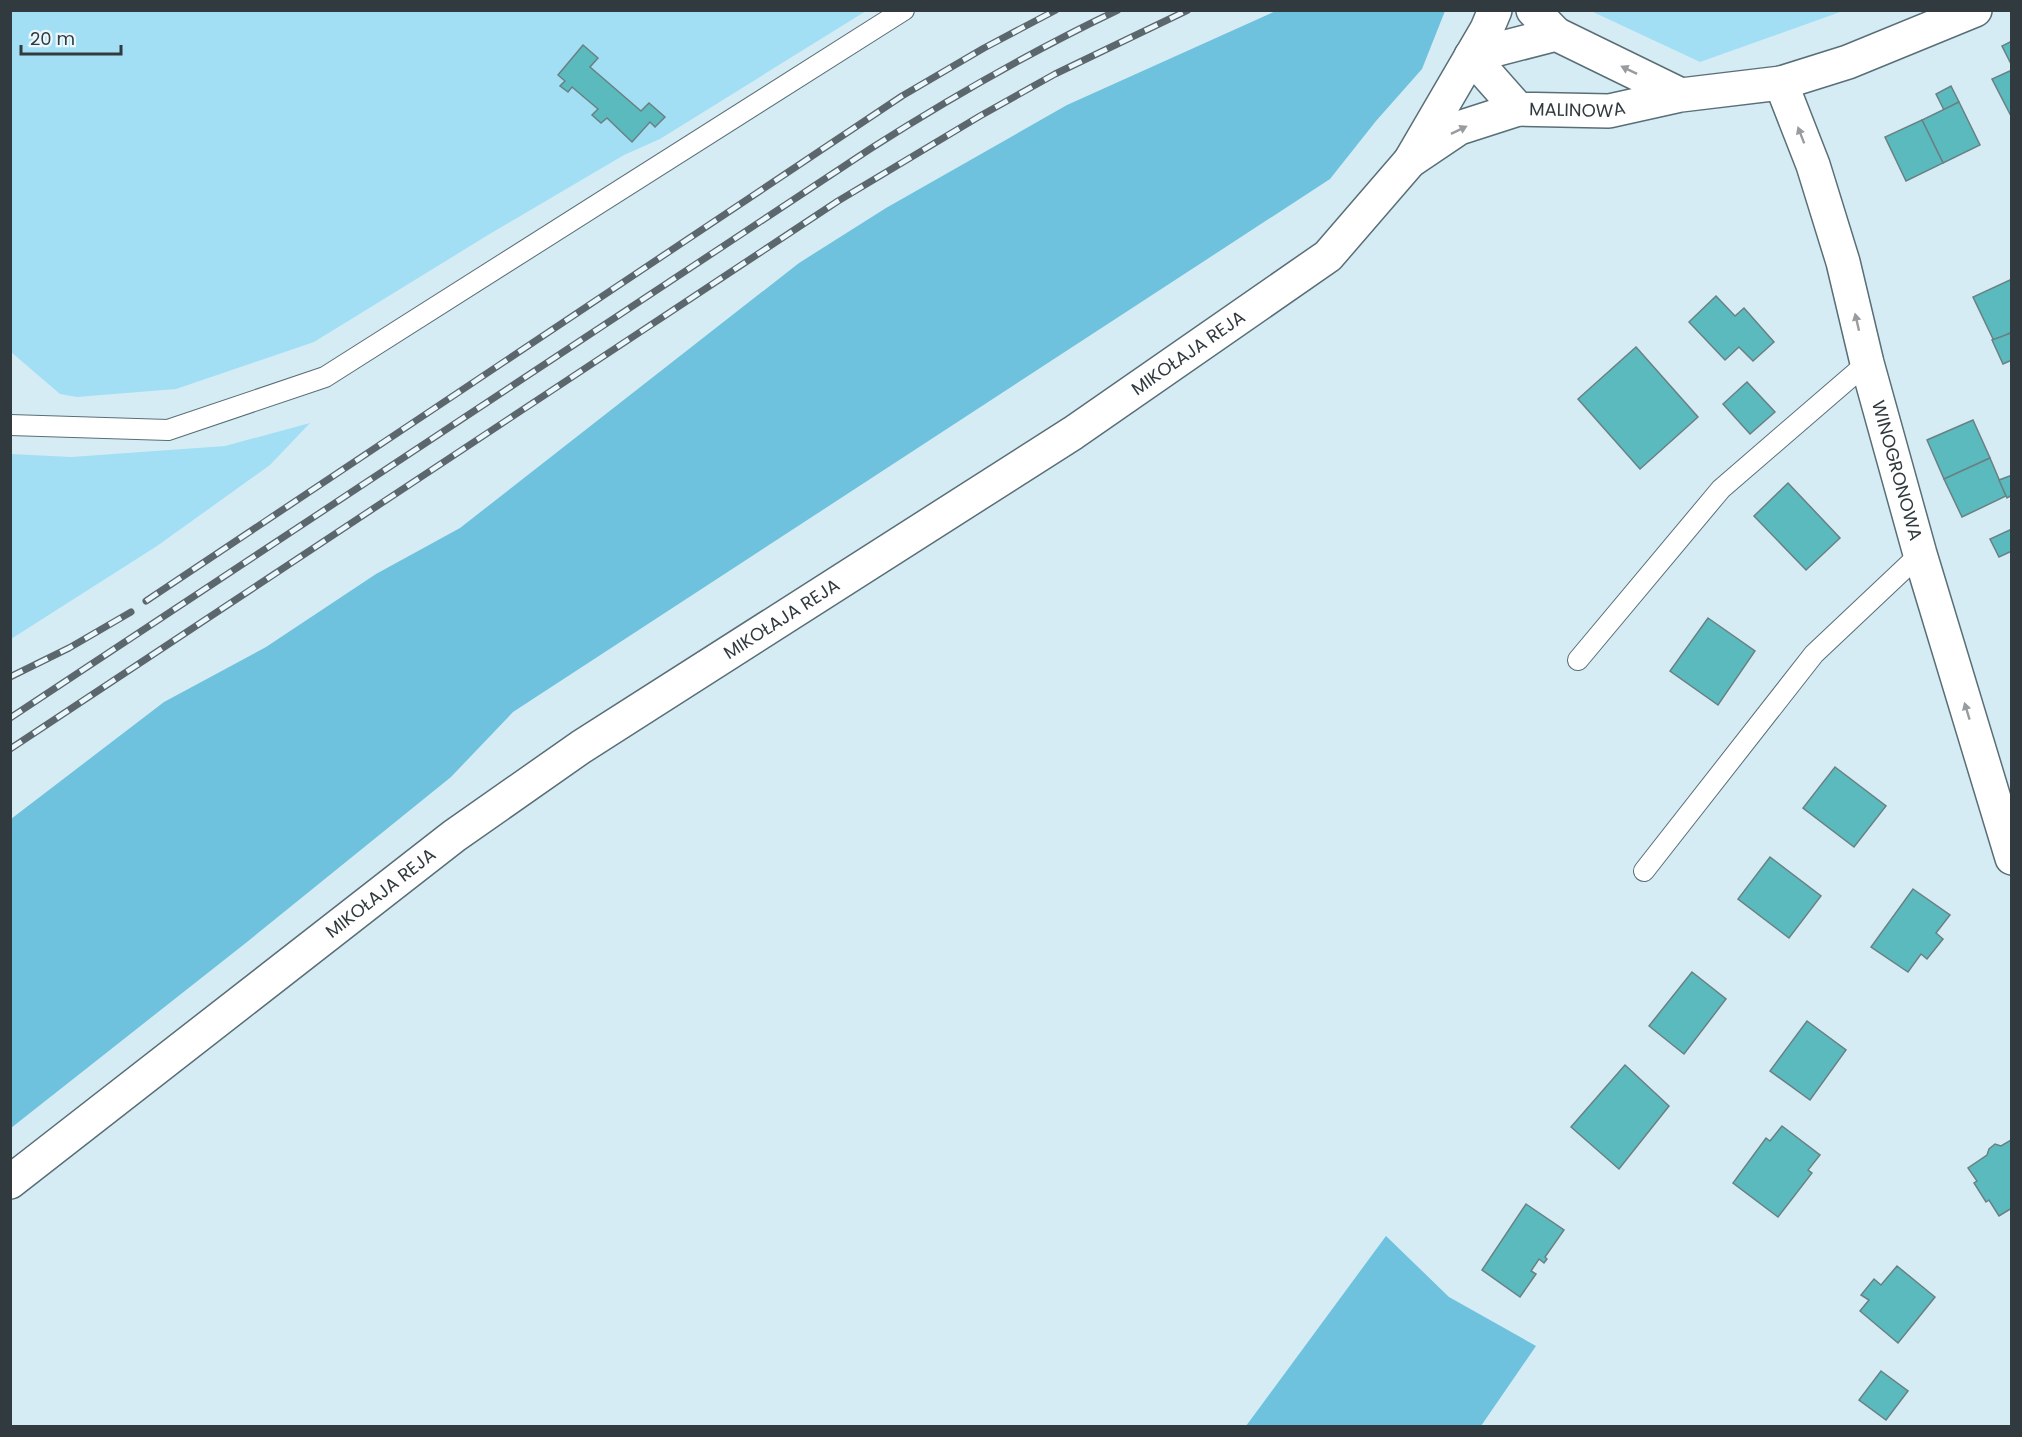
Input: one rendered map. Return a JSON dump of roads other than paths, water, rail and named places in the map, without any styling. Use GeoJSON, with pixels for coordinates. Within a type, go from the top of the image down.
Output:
{"type":"FeatureCollection","features":[{"type":"Feature","properties":{"kind":"street","name":"MIKOŁAJA REJA"},"geometry":{"type":"LineString","coordinates":[[10,1182],[454,836],[581,747],[1073,433],[1328,256],[1410,161],[1487,29],[1495,10]]}},
{"type":"Feature","properties":{"kind":"street"},"geometry":{"type":"LineString","coordinates":[[1471,56],[1556,34],[1533,10]]}},
{"type":"Feature","properties":{"kind":"street","name":"MALINOWA"},"geometry":{"type":"LineString","coordinates":[[1471,56],[1518,109],[1609,111],[1681,95],[1781,83],[1848,62],[1975,10]]}},
{"type":"Feature","properties":{"kind":"street","name":"MALINOWA"},"geometry":{"type":"LineString","coordinates":[[1556,34],[1681,95]]}},
{"type":"Feature","properties":{"kind":"street","name":"WINOGRONOWA"},"geometry":{"type":"LineString","coordinates":[[1781,83],[1813,165],[1843,262],[1867,363],[1920,554],[1998,766],[2012,858]]}},
{"type":"Feature","properties":{"kind":"street"},"geometry":{"type":"LineString","coordinates":[[1410,161],[1459,128],[1518,109]]}},
{"type":"Feature","properties":{"kind":"lane"},"geometry":{"type":"LineString","coordinates":[[10,425],[168,430],[325,377],[904,10]]}},
{"type":"Feature","properties":{"kind":"lane"},"geometry":{"type":"LineString","coordinates":[[1578,660],[1720,489],[1867,363]]}},
{"type":"Feature","properties":{"kind":"lane"},"geometry":{"type":"LineString","coordinates":[[1644,871],[1814,654],[1920,554]]}},
{"type":"Feature","properties":{"kind":"railway"},"geometry":{"type":"LineString","coordinates":[[146,601],[902,96],[984,48],[1056,10]]}},
{"type":"Feature","properties":{"kind":"railway"},"geometry":{"type":"LineString","coordinates":[[10,718],[870,149],[992,76],[1118,10]]}},
{"type":"Feature","properties":{"kind":"railway"},"geometry":{"type":"LineString","coordinates":[[10,749],[838,201],[1055,74],[1188,10]]}},
{"type":"Feature","properties":{"kind":"railway"},"geometry":{"type":"LineString","coordinates":[[10,677],[69,648],[131,612]]}}]}
